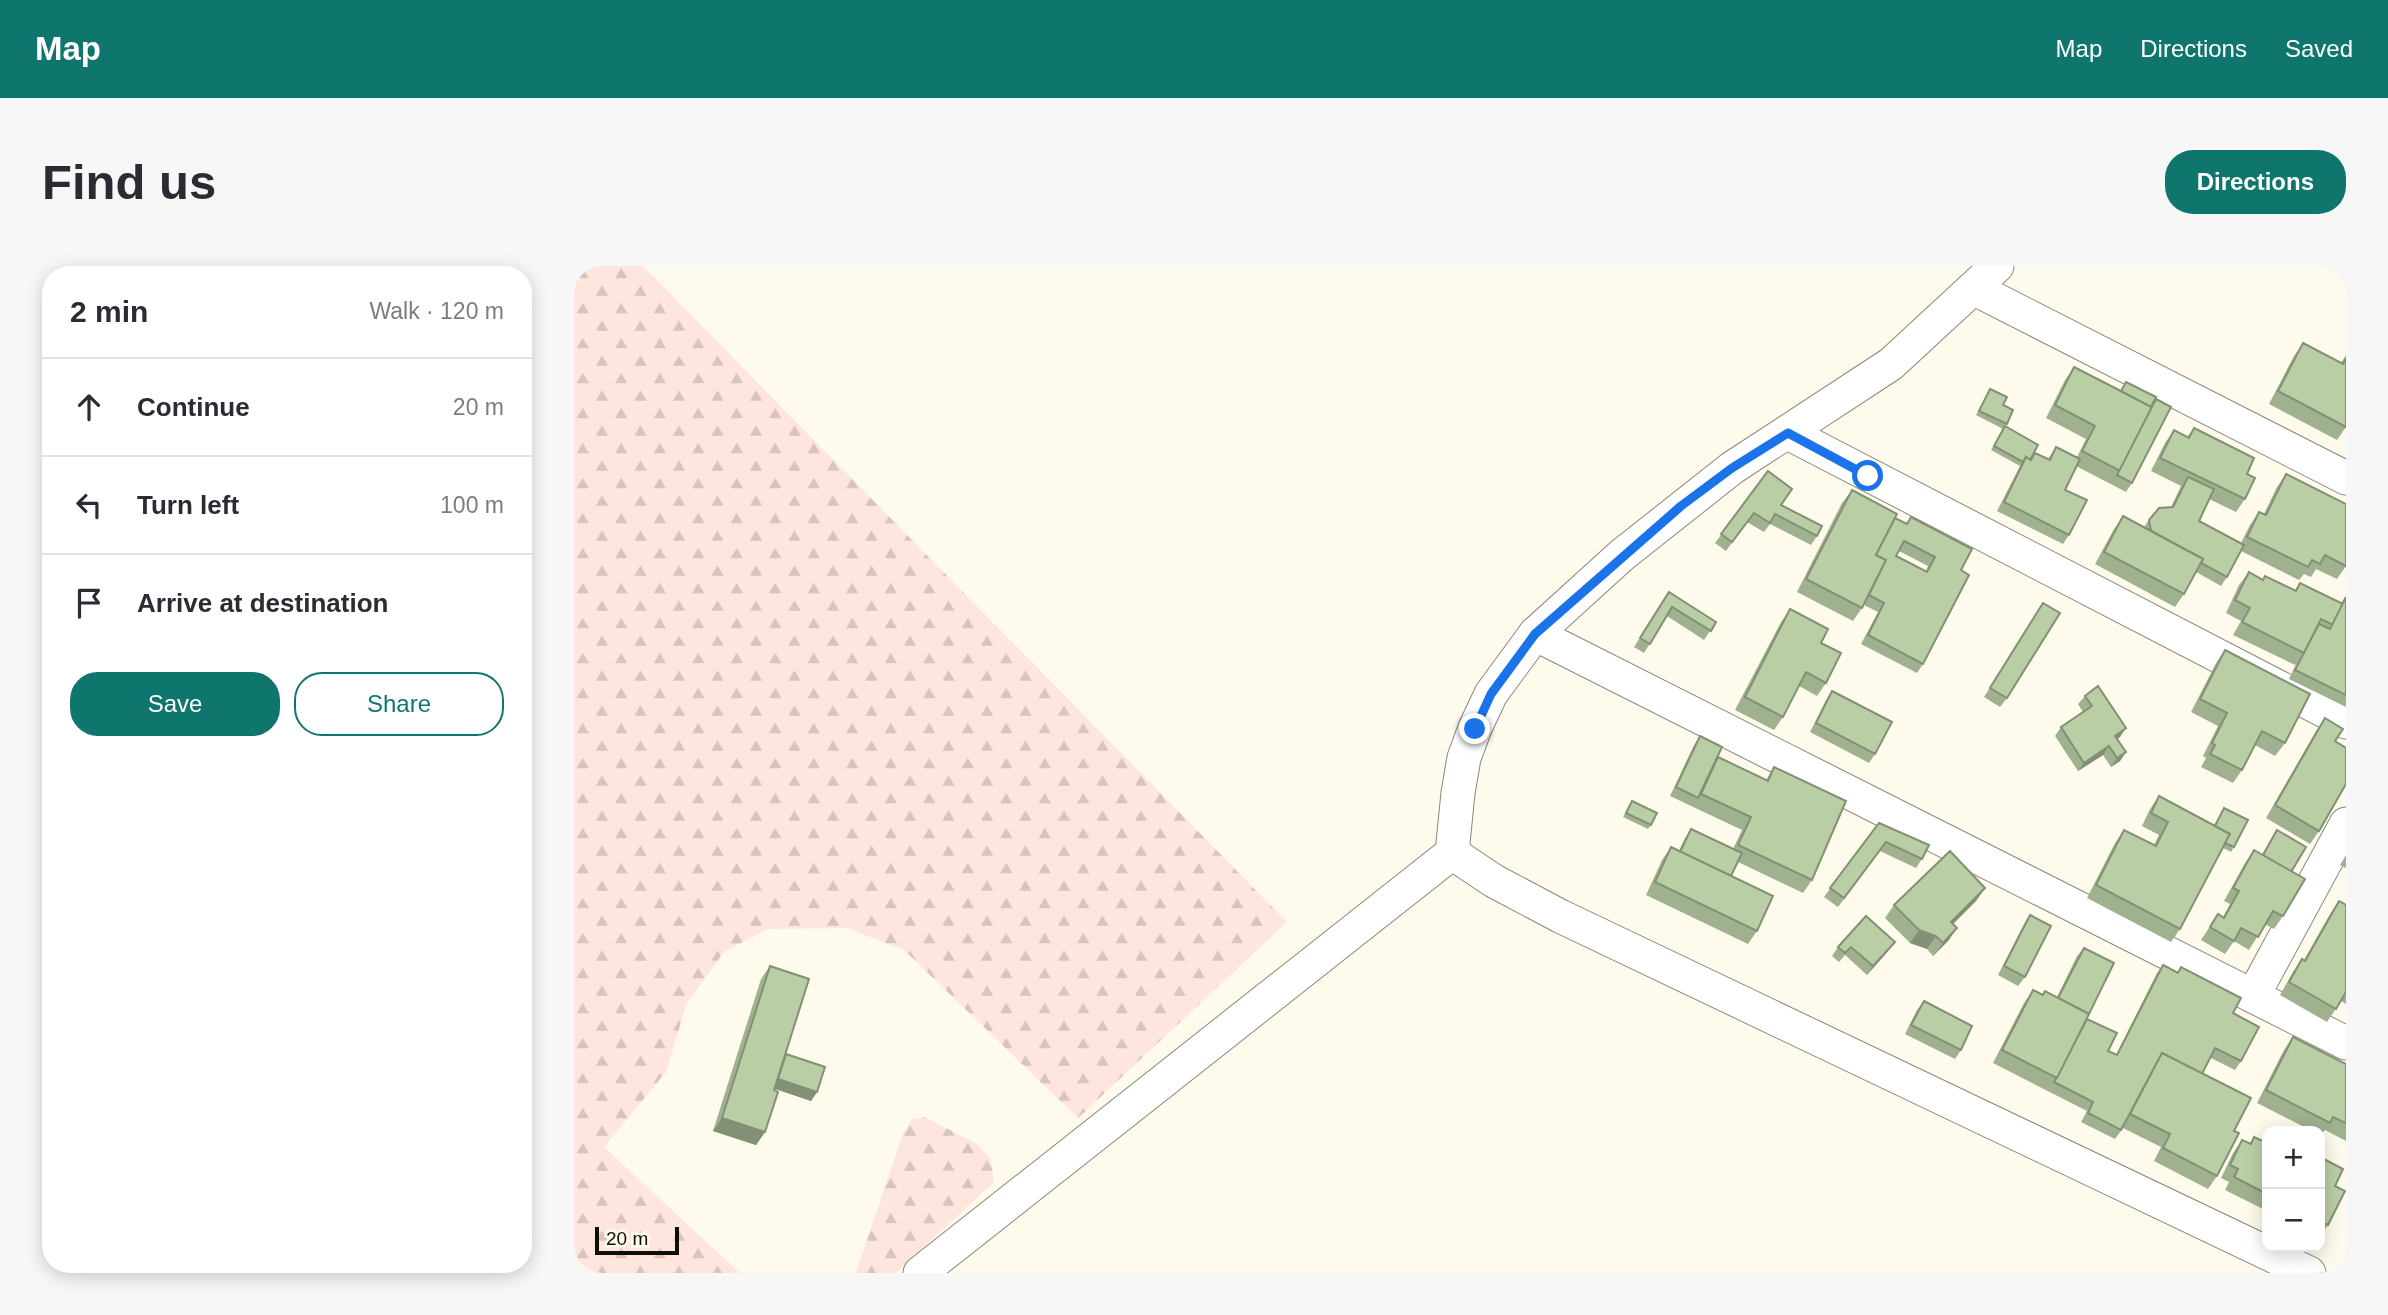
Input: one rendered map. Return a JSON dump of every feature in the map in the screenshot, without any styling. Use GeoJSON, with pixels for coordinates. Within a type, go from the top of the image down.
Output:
{"type":"FeatureCollection","features":[{"type":"Feature","properties":{"kind":"street"},"geometry":{"type":"LineString","coordinates":[[920,1273],[1452,853],[1464,758],[1491,694],[1535,634],[1681,506],[1732,468],[1891,365],[1986,278],[2346,478]]}},
{"type":"Feature","properties":{"kind":"street"},"geometry":{"type":"LineString","coordinates":[[1788,433],[2346,722]]}},
{"type":"Feature","properties":{"kind":"street"},"geometry":{"type":"LineString","coordinates":[[1535,634],[2346,1043]]}},
{"type":"Feature","properties":{"kind":"street"},"geometry":{"type":"LineString","coordinates":[[2253,996],[2346,824]]}},
{"type":"Feature","properties":{"kind":"street"},"geometry":{"type":"LineString","coordinates":[[1452,853],[1494,881],[1560,916],[2309,1273]]}},
{"type":"Feature","properties":{"kind":"green space"},"geometry":{"type":"Polygon","coordinates":[[[574,266],[643,266],[1287,922],[1078,1118],[904,950],[847,928],[768,929],[724,952],[687,1003],[666,1072],[604,1147],[740,1273],[574,1273],[574,266]]]}},
{"type":"Feature","properties":{"kind":"green space"},"geometry":{"type":"Polygon","coordinates":[[[924,1117],[976,1143],[991,1159],[994,1182],[896,1273],[856,1273],[902,1136],[912,1119],[924,1117]]]}},
{"type":"Feature","properties":{"kind":"building"},"geometry":{"type":"Polygon","coordinates":[[[2303,343],[2343,364],[2346,358],[2346,427],[2278,391],[2303,343]]]}},
{"type":"Feature","properties":{"kind":"building"},"geometry":{"type":"Polygon","coordinates":[[[2074,367],[2152,407],[2120,471],[2082,451],[2095,426],[2055,405],[2074,367]]]}},
{"type":"Feature","properties":{"kind":"building"},"geometry":{"type":"Polygon","coordinates":[[[2126,382],[2156,397],[2151,407],[2121,391],[2126,382]]]}},
{"type":"Feature","properties":{"kind":"building"},"geometry":{"type":"Polygon","coordinates":[[[1990,389],[2007,397],[2003,405],[2013,410],[2007,424],[1979,411],[1990,389]]]}},
{"type":"Feature","properties":{"kind":"building"},"geometry":{"type":"Polygon","coordinates":[[[2156,399],[2171,407],[2132,483],[2117,475],[2156,399]]]}},
{"type":"Feature","properties":{"kind":"building"},"geometry":{"type":"Polygon","coordinates":[[[2005,426],[2038,445],[2030,460],[2026,457],[2023,462],[1994,446],[2005,426]]]}},
{"type":"Feature","properties":{"kind":"building"},"geometry":{"type":"Polygon","coordinates":[[[2194,428],[2254,458],[2247,474],[2255,478],[2245,499],[2160,458],[2174,430],[2189,438],[2194,428]]]}},
{"type":"Feature","properties":{"kind":"building"},"geometry":{"type":"Polygon","coordinates":[[[2056,447],[2080,459],[2065,490],[2087,500],[2069,535],[2004,502],[2026,457],[2031,460],[2035,453],[2050,460],[2056,447]]]}},
{"type":"Feature","properties":{"kind":"building"},"geometry":{"type":"Polygon","coordinates":[[[1768,471],[1792,489],[1781,505],[1822,526],[1817,536],[1775,514],[1770,523],[1754,513],[1732,542],[1721,534],[1768,471]]]}},
{"type":"Feature","properties":{"kind":"building"},"geometry":{"type":"Polygon","coordinates":[[[2286,474],[2346,504],[2346,566],[2325,555],[2320,564],[2312,560],[2308,567],[2247,537],[2259,512],[2266,515],[2286,474]]]}},
{"type":"Feature","properties":{"kind":"building"},"geometry":{"type":"Polygon","coordinates":[[[2188,477],[2214,489],[2199,521],[2244,545],[2227,577],[2201,563],[2203,559],[2151,531],[2149,520],[2159,508],[2173,507],[2188,477]]]}},
{"type":"Feature","properties":{"kind":"building"},"geometry":{"type":"Polygon","coordinates":[[[1852,490],[1897,514],[1876,555],[1886,560],[1862,608],[1806,579],[1852,490]]]}},
{"type":"Feature","properties":{"kind":"building"},"geometry":{"type":"Polygon","coordinates":[[[2123,516],[2203,559],[2184,594],[2104,552],[2123,516]]]}},
{"type":"Feature","properties":{"kind":"building"},"geometry":{"type":"Polygon","coordinates":[[[1911,517],[1972,549],[1961,570],[1969,575],[1923,664],[1868,635],[1884,603],[1869,595],[1886,560],[1876,555],[1895,518],[1907,524],[1911,517]],[[1904,541],[1896,556],[1927,572],[1935,557],[1904,541]]]}},
{"type":"Feature","properties":{"kind":"building"},"geometry":{"type":"Polygon","coordinates":[[[2249,572],[2263,580],[2265,576],[2296,591],[2300,583],[2343,604],[2333,625],[2321,619],[2304,653],[2242,622],[2250,608],[2235,600],[2249,572]]]}},
{"type":"Feature","properties":{"kind":"building"},"geometry":{"type":"Polygon","coordinates":[[[1669,592],[1716,622],[1711,631],[1672,607],[1650,644],[1640,638],[1669,592]]]}},
{"type":"Feature","properties":{"kind":"building"},"geometry":{"type":"Polygon","coordinates":[[[2346,597],[2346,695],[2295,670],[2319,624],[2330,629],[2346,597]]]}},
{"type":"Feature","properties":{"kind":"building"},"geometry":{"type":"Polygon","coordinates":[[[2043,603],[2060,613],[2007,698],[1990,688],[2043,603]]]}},
{"type":"Feature","properties":{"kind":"building"},"geometry":{"type":"Polygon","coordinates":[[[1790,609],[1828,629],[1821,643],[1841,653],[1826,683],[1806,672],[1783,717],[1745,697],[1790,609]]]}},
{"type":"Feature","properties":{"kind":"building"},"geometry":{"type":"Polygon","coordinates":[[[2225,650],[2310,694],[2285,743],[2262,731],[2242,770],[2210,754],[2215,745],[2212,743],[2227,713],[2200,699],[2225,650]]]}},
{"type":"Feature","properties":{"kind":"building"},"geometry":{"type":"Polygon","coordinates":[[[2098,686],[2126,728],[2115,736],[2126,752],[2117,758],[2109,746],[2084,763],[2061,727],[2092,706],[2085,696],[2098,686]]]}},
{"type":"Feature","properties":{"kind":"building"},"geometry":{"type":"Polygon","coordinates":[[[1832,691],[1892,722],[1875,754],[1816,723],[1832,691]]]}},
{"type":"Feature","properties":{"kind":"building"},"geometry":{"type":"Polygon","coordinates":[[[2325,718],[2343,729],[2335,741],[2346,748],[2346,784],[2319,831],[2275,805],[2325,718]]]}},
{"type":"Feature","properties":{"kind":"building"},"geometry":{"type":"Polygon","coordinates":[[[1700,736],[1722,747],[1698,798],[1676,787],[1700,736]]]}},
{"type":"Feature","properties":{"kind":"building"},"geometry":{"type":"Polygon","coordinates":[[[1718,757],[1768,781],[1774,767],[1846,801],[1812,880],[1738,845],[1751,817],[1701,794],[1718,757]]]}},
{"type":"Feature","properties":{"kind":"building"},"geometry":{"type":"Polygon","coordinates":[[[2159,796],[2230,834],[2180,929],[2096,885],[2124,830],[2156,846],[2168,822],[2151,813],[2159,796]]]}},
{"type":"Feature","properties":{"kind":"building"},"geometry":{"type":"Polygon","coordinates":[[[1632,801],[1657,813],[1651,825],[1626,813],[1632,801]]]}},
{"type":"Feature","properties":{"kind":"building"},"geometry":{"type":"Polygon","coordinates":[[[2224,808],[2248,820],[2234,847],[2225,843],[2230,834],[2215,826],[2224,808]]]}},
{"type":"Feature","properties":{"kind":"building"},"geometry":{"type":"Polygon","coordinates":[[[1879,823],[1929,845],[1922,859],[1886,842],[1844,898],[1830,888],[1879,823]]]}},
{"type":"Feature","properties":{"kind":"building"},"geometry":{"type":"Polygon","coordinates":[[[1691,829],[1742,853],[1731,876],[1680,852],[1691,829]]]}},
{"type":"Feature","properties":{"kind":"building"},"geometry":{"type":"Polygon","coordinates":[[[2277,830],[2306,847],[2291,872],[2263,855],[2277,830]]]}},
{"type":"Feature","properties":{"kind":"building"},"geometry":{"type":"Polygon","coordinates":[[[1671,847],[1773,896],[1757,931],[1655,882],[1671,847]]]}},
{"type":"Feature","properties":{"kind":"building"},"geometry":{"type":"Polygon","coordinates":[[[2254,850],[2305,879],[2283,916],[2273,911],[2258,937],[2241,928],[2234,941],[2210,927],[2218,914],[2224,918],[2239,891],[2233,888],[2254,850]]]}},
{"type":"Feature","properties":{"kind":"building"},"geometry":{"type":"Polygon","coordinates":[[[1950,851],[1985,888],[1951,922],[1957,928],[1943,943],[1936,936],[1919,930],[1894,905],[1950,851]]]}},
{"type":"Feature","properties":{"kind":"building"},"geometry":{"type":"Polygon","coordinates":[[[2339,901],[2346,905],[2346,992],[2336,1009],[2289,982],[2302,959],[2305,961],[2339,901]]]}},
{"type":"Feature","properties":{"kind":"building"},"geometry":{"type":"Polygon","coordinates":[[[2030,915],[2051,926],[2025,977],[2004,966],[2030,915]]]}},
{"type":"Feature","properties":{"kind":"building"},"geometry":{"type":"Polygon","coordinates":[[[1866,916],[1895,942],[1873,966],[1851,947],[1845,953],[1838,947],[1866,916]]]}},
{"type":"Feature","properties":{"kind":"building"},"geometry":{"type":"Polygon","coordinates":[[[2084,948],[2114,963],[2089,1014],[2058,998],[2084,948]]]}},
{"type":"Feature","properties":{"kind":"building"},"geometry":{"type":"Polygon","coordinates":[[[2163,965],[2178,973],[2181,967],[2241,998],[2233,1013],[2259,1027],[2241,1061],[2215,1048],[2202,1074],[2162,1053],[2121,1130],[2088,1113],[2093,1102],[2054,1082],[2087,1019],[2117,1033],[2108,1051],[2117,1055],[2163,965]]]}},
{"type":"Feature","properties":{"kind":"building"},"geometry":{"type":"Polygon","coordinates":[[[770,966],[809,979],[774,1090],[778,1092],[765,1132],[722,1118],[770,966]]]}},
{"type":"Feature","properties":{"kind":"building"},"geometry":{"type":"Polygon","coordinates":[[[2033,990],[2043,995],[2045,991],[2089,1014],[2057,1078],[2002,1050],[2033,990]]]}},
{"type":"Feature","properties":{"kind":"building"},"geometry":{"type":"Polygon","coordinates":[[[1924,1001],[1972,1026],[1961,1050],[1911,1025],[1924,1001]]]}},
{"type":"Feature","properties":{"kind":"building"},"geometry":{"type":"Polygon","coordinates":[[[2293,1037],[2346,1064],[2346,1123],[2333,1117],[2330,1123],[2266,1090],[2293,1037]]]}},
{"type":"Feature","properties":{"kind":"building"},"geometry":{"type":"Polygon","coordinates":[[[2162,1053],[2251,1098],[2234,1131],[2239,1133],[2217,1176],[2163,1148],[2170,1134],[2130,1114],[2162,1053]]]}},
{"type":"Feature","properties":{"kind":"building"},"geometry":{"type":"Polygon","coordinates":[[[786,1054],[825,1067],[817,1092],[778,1079],[786,1054]]]}},
{"type":"Feature","properties":{"kind":"building"},"geometry":{"type":"Polygon","coordinates":[[[2254,1137],[2262,1141],[2262,1191],[2234,1177],[2238,1169],[2230,1165],[2242,1140],[2251,1144],[2254,1137]]]}},
{"type":"Feature","properties":{"kind":"building"},"geometry":{"type":"Polygon","coordinates":[[[2325,1160],[2343,1169],[2335,1186],[2345,1191],[2328,1225],[2325,1224],[2325,1160]]]}},
{"type":"Feature","properties":{"kind":"route"},"geometry":{"type":"LineString","coordinates":[[1475,729],[1491,694],[1535,634],[1622,555],[1732,468],[1788,433],[1868,476]]}}]}
